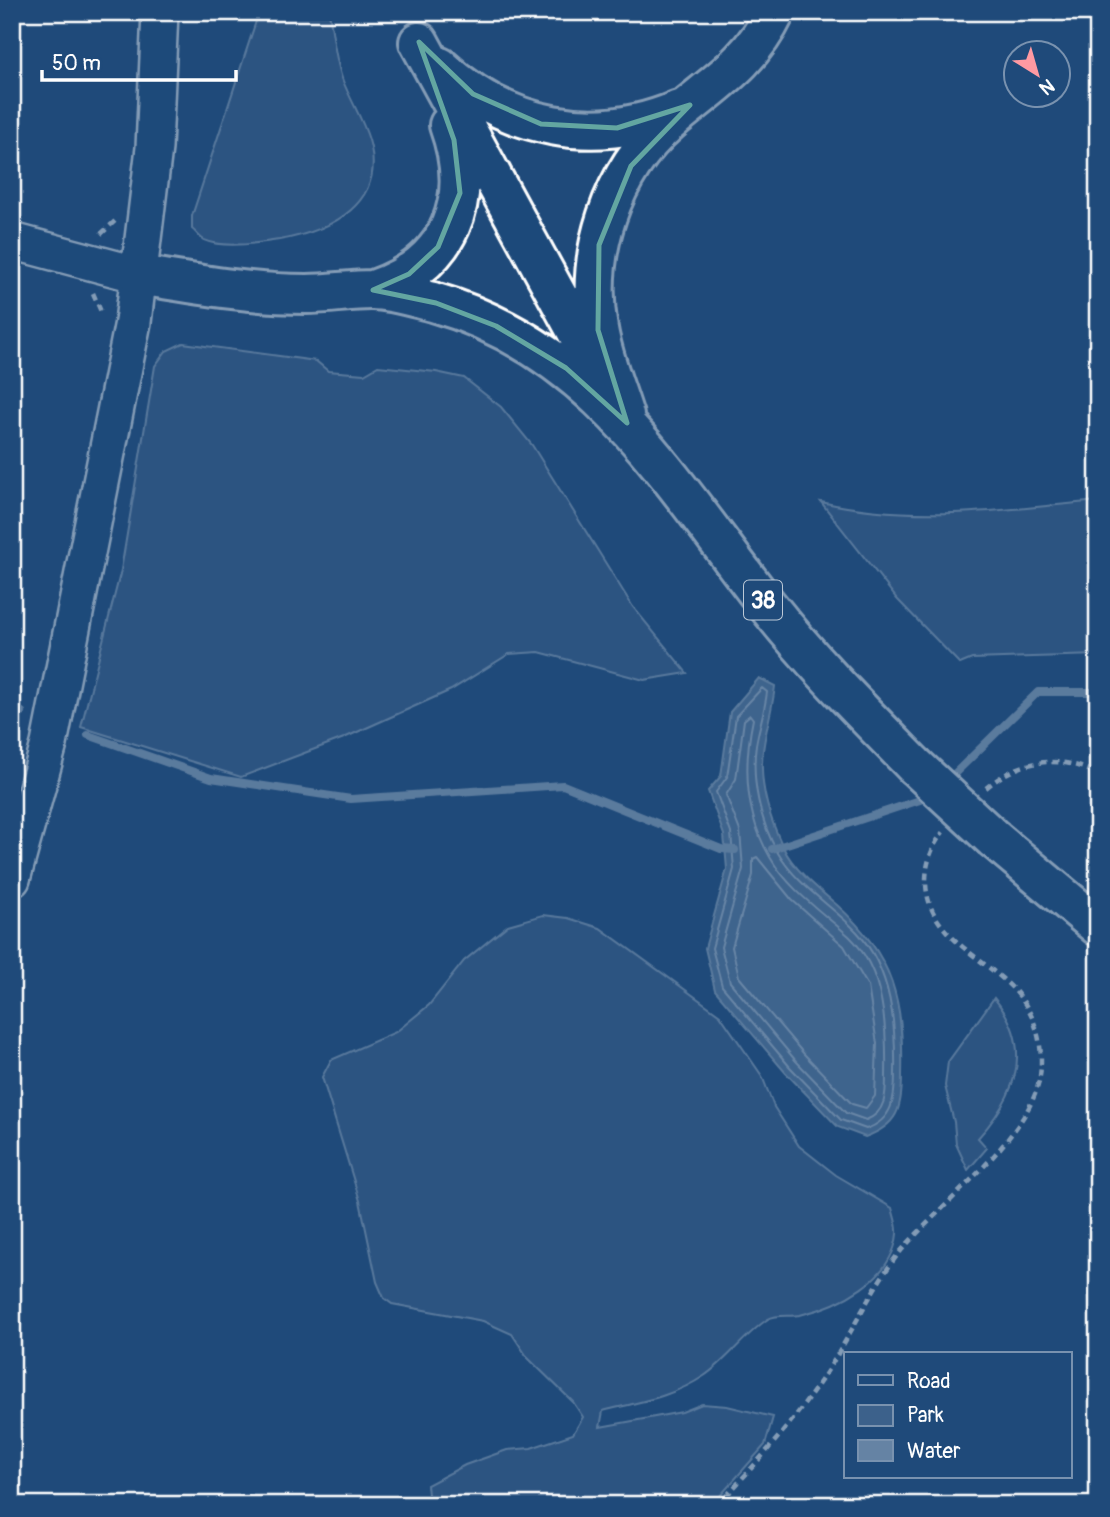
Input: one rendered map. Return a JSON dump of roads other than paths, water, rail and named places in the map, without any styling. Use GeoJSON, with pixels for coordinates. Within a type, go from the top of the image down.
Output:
{"type":"FeatureCollection","features":[{"type":"Feature","properties":{"kind":"main road"},"geometry":{"type":"LineString","coordinates":[[627,423],[598,330],[594,302],[599,245],[613,200],[631,166],[668,122],[727,76],[751,52],[775,12]]}},
{"type":"Feature","properties":{"kind":"main road"},"geometry":{"type":"LineString","coordinates":[[373,290],[409,274],[438,247],[452,221],[460,192],[461,173],[454,140],[412,27]]}},
{"type":"Feature","properties":{"kind":"main road"},"geometry":{"type":"LineString","coordinates":[[412,27],[435,62],[472,94],[517,117],[541,124],[591,130],[617,128],[642,123],[690,105]]}},
{"type":"Feature","properties":{"kind":"main road","name":"38"},"geometry":{"type":"LineString","coordinates":[[412,27],[627,423],[769,608],[832,682],[914,765],[993,839],[1098,926]]}},
{"type":"Feature","properties":{"kind":"main road"},"geometry":{"type":"LineString","coordinates":[[139,275],[231,290],[308,294],[373,290],[436,303],[496,326],[566,368],[627,423]]}},
{"type":"Feature","properties":{"kind":"street"},"geometry":{"type":"LineString","coordinates":[[12,879],[49,744],[133,322],[154,148],[160,12]]}},
{"type":"Feature","properties":{"kind":"street"},"geometry":{"type":"LineString","coordinates":[[12,242],[139,275]]}},
{"type":"Feature","properties":{"kind":"water"},"geometry":{"type":"Polygon","coordinates":[[[759,678],[775,686],[762,770],[765,797],[778,835],[787,855],[799,871],[856,924],[871,943],[892,982],[897,1002],[902,1049],[899,1106],[885,1127],[865,1137],[838,1127],[785,1072],[715,990],[705,948],[727,869],[724,835],[708,791],[721,776],[730,712],[759,678]]]}},
{"type":"Feature","properties":{"kind":"waterway"},"geometry":{"type":"LineString","coordinates":[[946,782],[1038,692],[1098,692]]}},
{"type":"Feature","properties":{"kind":"waterway"},"geometry":{"type":"LineString","coordinates":[[12,721],[22,712]]}},
{"type":"Feature","properties":{"kind":"waterway"},"geometry":{"type":"LineString","coordinates":[[88,735],[211,778],[351,799],[563,785],[721,849],[735,850]]}},
{"type":"Feature","properties":{"kind":"waterway"},"geometry":{"type":"LineString","coordinates":[[772,849],[932,796]]}}]}
